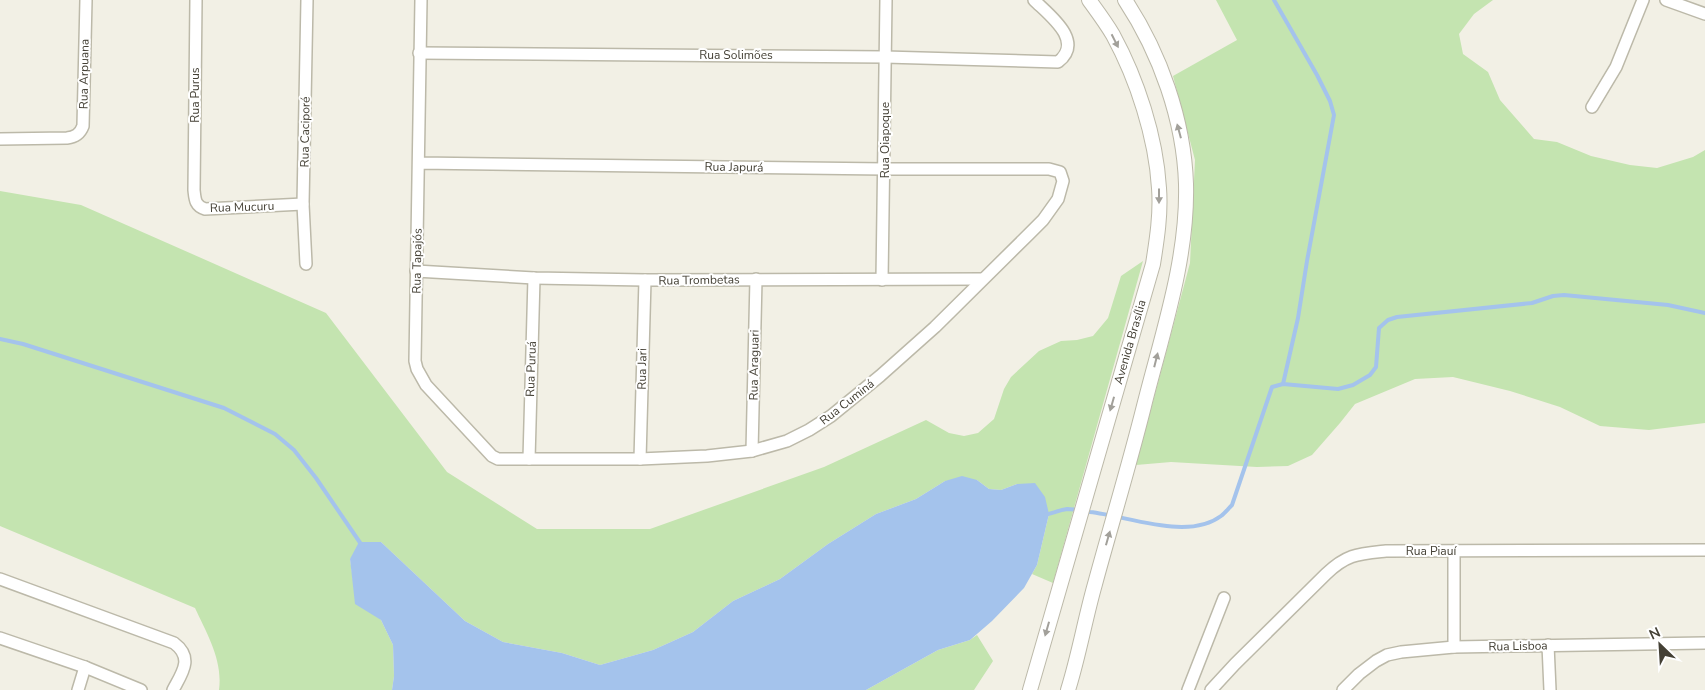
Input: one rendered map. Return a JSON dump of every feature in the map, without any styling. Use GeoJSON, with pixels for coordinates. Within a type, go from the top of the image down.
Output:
{"type":"FeatureCollection","features":[{"type":"Feature","properties":{"kind":"street","name":"Rua Arpuana"},"geometry":{"type":"LineString","coordinates":[[0,139],[67,138],[78,134],[83,126],[86,0]]}},
{"type":"Feature","properties":{"kind":"street","name":"Rua Purus"},"geometry":{"type":"LineString","coordinates":[[194,190],[196,0]]}},
{"type":"Feature","properties":{"kind":"street","name":"Rua Caciporé"},"geometry":{"type":"LineString","coordinates":[[306,264],[303,204],[307,0]]}},
{"type":"Feature","properties":{"kind":"street","name":"Rua Tapajós"},"geometry":{"type":"LineString","coordinates":[[421,0],[415,361],[421,377],[492,456],[498,459],[529,460]]}},
{"type":"Feature","properties":{"kind":"street","name":"Rua Oiapoque"},"geometry":{"type":"LineString","coordinates":[[882,280],[886,0]]}},
{"type":"Feature","properties":{"kind":"street","name":"Rua Solimões"},"geometry":{"type":"LineString","coordinates":[[419,53],[885,56],[1058,62],[1067,52],[1066,38],[1059,26],[1034,0]]}},
{"type":"Feature","properties":{"kind":"street","name":"Avenida Brasília"},"geometry":{"type":"LineString","coordinates":[[1030,690],[1153,264],[1158,238],[1159,188],[1154,143],[1127,65],[1112,34],[1089,0]]}},
{"type":"Feature","properties":{"kind":"street"},"geometry":{"type":"LineString","coordinates":[[1068,690],[1095,584],[1122,492],[1175,283],[1185,224],[1186,184],[1182,140],[1161,68],[1149,41],[1125,0]]}},
{"type":"Feature","properties":{"kind":"street"},"geometry":{"type":"LineString","coordinates":[[1592,107],[1616,67],[1643,0]]}},
{"type":"Feature","properties":{"kind":"street"},"geometry":{"type":"LineString","coordinates":[[1666,0],[1705,14]]}},
{"type":"Feature","properties":{"kind":"street","name":"Rua Japurá"},"geometry":{"type":"LineString","coordinates":[[419,163],[884,169],[1049,169]]}},
{"type":"Feature","properties":{"kind":"street","name":"Rua Cuminá"},"geometry":{"type":"LineString","coordinates":[[529,460],[707,456],[752,451],[787,441],[809,430],[831,416],[880,376],[935,327],[1043,220],[1058,199],[1061,189],[1062,176],[1060,172],[1049,169]]}},
{"type":"Feature","properties":{"kind":"street","name":"Rua Mucuru"},"geometry":{"type":"LineString","coordinates":[[194,190],[197,204],[205,209],[303,204]]}},
{"type":"Feature","properties":{"kind":"street","name":"Rua Trombetas"},"geometry":{"type":"LineString","coordinates":[[416,271],[534,278],[644,280],[982,279]]}},
{"type":"Feature","properties":{"kind":"street","name":"Rua Puruá"},"geometry":{"type":"LineString","coordinates":[[529,460],[534,278]]}},
{"type":"Feature","properties":{"kind":"street","name":"Rua Araguari"},"geometry":{"type":"LineString","coordinates":[[752,451],[756,279]]}},
{"type":"Feature","properties":{"kind":"street","name":"Rua Jari"},"geometry":{"type":"LineString","coordinates":[[640,459],[644,280]]}},
{"type":"Feature","properties":{"kind":"street","name":"Rua Piauí"},"geometry":{"type":"LineString","coordinates":[[1211,690],[1326,574],[1345,558],[1353,555],[1386,552],[1454,551],[1705,550]]}},
{"type":"Feature","properties":{"kind":"street"},"geometry":{"type":"LineString","coordinates":[[1454,551],[1454,647]]}},
{"type":"Feature","properties":{"kind":"street"},"geometry":{"type":"LineString","coordinates":[[0,578],[174,643],[183,652],[185,664],[184,670],[173,690]]}},
{"type":"Feature","properties":{"kind":"street"},"geometry":{"type":"LineString","coordinates":[[1188,690],[1224,598]]}},
{"type":"Feature","properties":{"kind":"street"},"geometry":{"type":"LineString","coordinates":[[0,638],[86,667],[141,690]]}},
{"type":"Feature","properties":{"kind":"street","name":"Rua Lisboa"},"geometry":{"type":"LineString","coordinates":[[1343,690],[1368,666],[1387,656],[1401,652],[1454,647],[1705,643]]}},
{"type":"Feature","properties":{"kind":"street"},"geometry":{"type":"LineString","coordinates":[[1548,645],[1550,690]]}},
{"type":"Feature","properties":{"kind":"street"},"geometry":{"type":"LineString","coordinates":[[78,690],[86,667]]}},
{"type":"Feature","properties":{"kind":"green space"},"geometry":{"type":"Polygon","coordinates":[[[1216,0],[1493,0],[1474,14],[1459,34],[1463,54],[1488,72],[1500,100],[1534,139],[1557,142],[1591,156],[1630,165],[1657,168],[1693,157],[1705,150],[1705,423],[1649,430],[1600,426],[1560,407],[1510,391],[1453,377],[1415,379],[1355,404],[1312,455],[1288,466],[1257,467],[1171,462],[1136,465],[1190,263],[1195,160],[1173,76],[1237,40],[1216,0]]]}},
{"type":"Feature","properties":{"kind":"green space"},"geometry":{"type":"Polygon","coordinates":[[[0,191],[81,205],[326,313],[447,472],[537,529],[650,529],[824,467],[926,420],[949,433],[964,436],[978,433],[994,419],[1004,389],[1011,377],[1039,351],[1061,341],[1093,336],[1108,318],[1121,276],[1143,261],[1053,583],[1032,574],[1037,565],[1049,514],[1017,484],[1001,490],[989,489],[977,480],[945,481],[916,499],[876,514],[828,544],[780,579],[733,601],[693,632],[653,650],[600,665],[562,653],[503,642],[465,621],[381,542],[350,559],[353,580],[381,620],[393,645],[394,676],[392,690],[219,690],[219,668],[209,637],[195,608],[0,526],[0,191]]]}},
{"type":"Feature","properties":{"kind":"green space"},"geometry":{"type":"Polygon","coordinates":[[[977,635],[993,661],[974,690],[866,690],[938,650],[970,640],[977,635]]]}},
{"type":"Feature","properties":{"kind":"water"},"geometry":{"type":"Polygon","coordinates":[[[962,476],[977,480],[989,489],[1001,490],[1017,484],[1035,483],[1045,497],[1049,514],[1037,565],[1024,588],[992,621],[970,640],[938,650],[866,690],[392,690],[394,676],[393,645],[381,620],[355,604],[350,559],[359,542],[381,542],[465,621],[503,642],[562,653],[600,665],[653,650],[693,632],[733,601],[780,579],[828,544],[876,514],[916,499],[945,481],[962,476]]]}},
{"type":"Feature","properties":{"kind":"waterway"},"geometry":{"type":"LineString","coordinates":[[1274,0],[1317,75],[1330,101],[1334,115],[1298,318],[1283,384]]}},
{"type":"Feature","properties":{"kind":"waterway"},"geometry":{"type":"LineString","coordinates":[[1045,515],[1064,509],[1073,509],[1175,527],[1207,523],[1221,516],[1232,505],[1272,387],[1283,384],[1338,389],[1353,385],[1370,375],[1376,367],[1379,328],[1388,320],[1397,317],[1532,303],[1553,296],[1564,295],[1668,305],[1705,313]]}},
{"type":"Feature","properties":{"kind":"waterway"},"geometry":{"type":"LineString","coordinates":[[0,339],[23,344],[224,408],[275,434],[294,450],[316,478],[363,547]]}}]}
